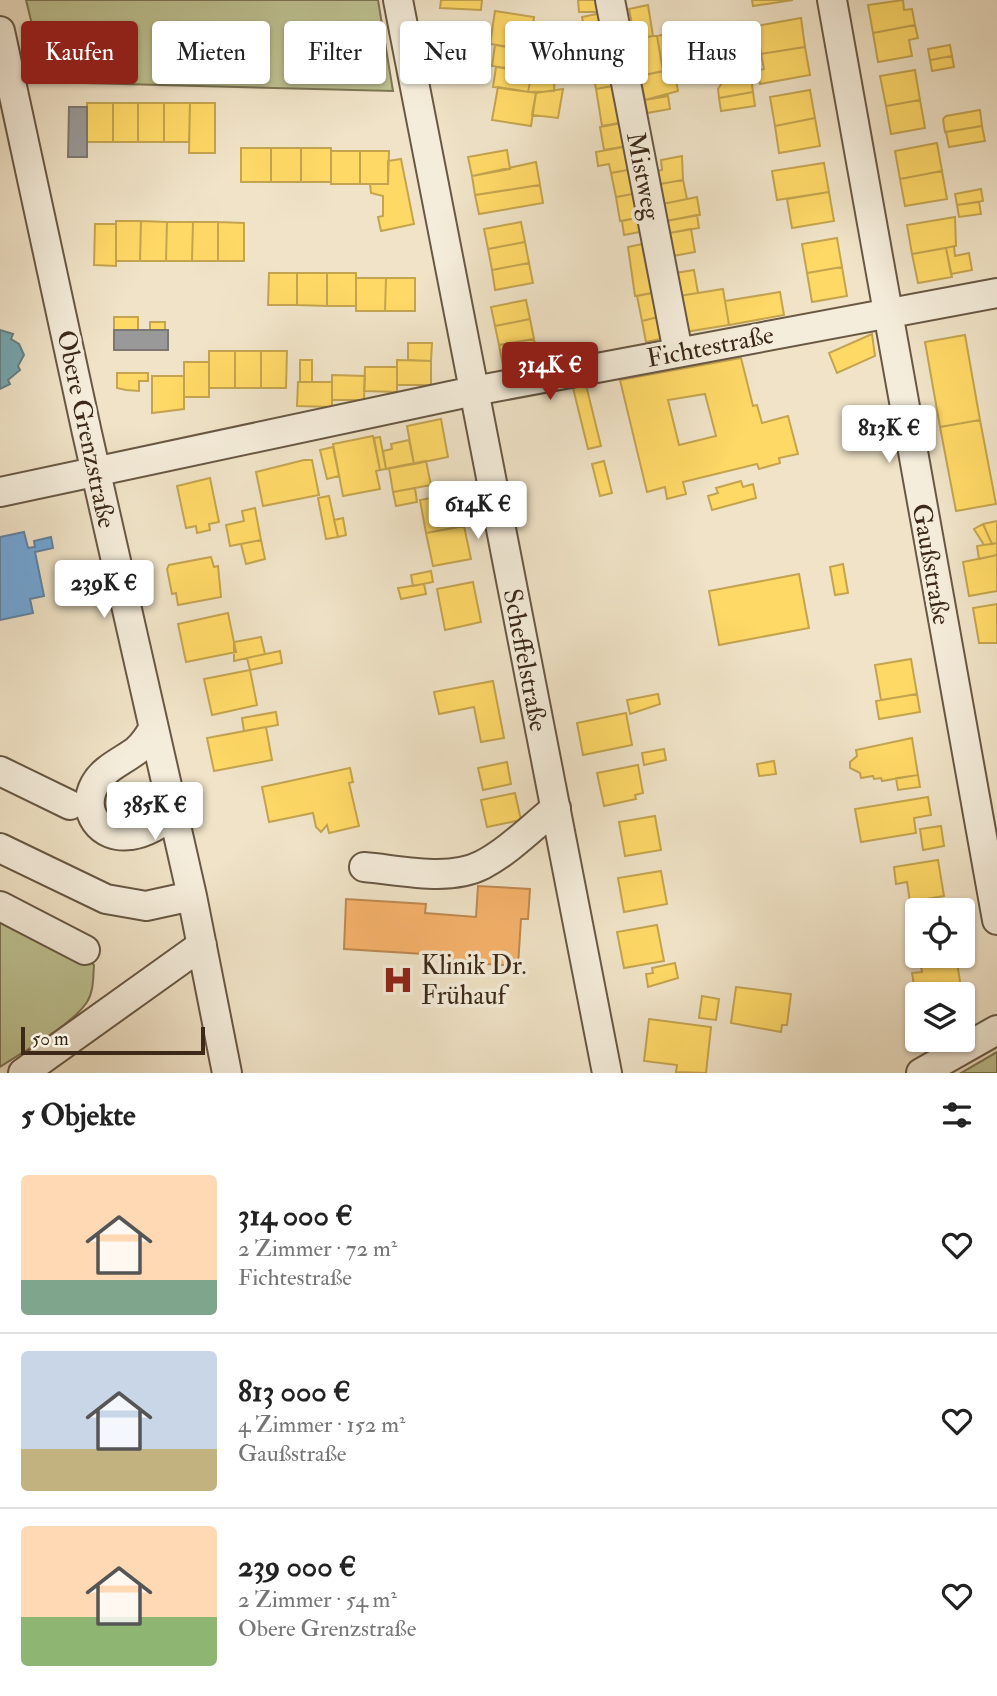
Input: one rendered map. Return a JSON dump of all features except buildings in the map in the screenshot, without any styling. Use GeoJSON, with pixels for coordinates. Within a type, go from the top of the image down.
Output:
{"type":"FeatureCollection","features":[{"type":"Feature","properties":{"kind":"street","name":"Scheffelstraße"},"geometry":{"type":"LineString","coordinates":[[398,0],[607,1073]]}},
{"type":"Feature","properties":{"kind":"street","name":"Mistweg"},"geometry":{"type":"LineString","coordinates":[[610,0],[678,352]]}},
{"type":"Feature","properties":{"kind":"street","name":"Gaußstraße"},"geometry":{"type":"LineString","coordinates":[[832,0],[997,920]]}},
{"type":"Feature","properties":{"kind":"street","name":"Obere Grenzstraße"},"geometry":{"type":"LineString","coordinates":[[0,31],[192,896],[227,1073]]}},
{"type":"Feature","properties":{"kind":"street","name":"Fichtestraße"},"geometry":{"type":"LineString","coordinates":[[0,492],[474,391],[997,293]]}},
{"type":"Feature","properties":{"kind":"street"},"geometry":{"type":"LineString","coordinates":[[153,729],[138,749],[97,781],[90,797],[92,817],[105,831],[122,836],[147,831],[174,814]]}},
{"type":"Feature","properties":{"kind":"street"},"geometry":{"type":"LineString","coordinates":[[0,771],[70,805]]}},
{"type":"Feature","properties":{"kind":"street"},"geometry":{"type":"LineString","coordinates":[[363,867],[443,873],[468,870],[489,861],[555,808]]}},
{"type":"Feature","properties":{"kind":"street"},"geometry":{"type":"LineString","coordinates":[[0,848],[106,899],[146,906],[192,896]]}},
{"type":"Feature","properties":{"kind":"street"},"geometry":{"type":"LineString","coordinates":[[0,906],[85,950]]}},
{"type":"Feature","properties":{"kind":"street"},"geometry":{"type":"LineString","coordinates":[[23,1073],[202,945]]}},
{"type":"Feature","properties":{"kind":"street"},"geometry":{"type":"LineString","coordinates":[[921,1073],[997,1030]]}},
{"type":"Feature","properties":{"kind":"green space"},"geometry":{"type":"Polygon","coordinates":[[[26,0],[378,0],[381,21],[284,21],[284,84],[386,84],[386,49],[393,91],[123,84],[138,84],[138,21],[31,21],[26,0]]]}},
{"type":"Feature","properties":{"kind":"green space"},"geometry":{"type":"Polygon","coordinates":[[[0,915],[89,959],[94,965],[91,993],[80,1011],[0,1067],[0,915]]]}},
{"type":"Feature","properties":{"kind":"green space"},"geometry":{"type":"Polygon","coordinates":[[[997,1052],[997,1073],[961,1073],[997,1052]]]}},
{"type":"Feature","properties":{"kind":"place","name":"Klinik Dr. Frühauf"},"geometry":{"type":"Point","coordinates":[398,980]}}]}
